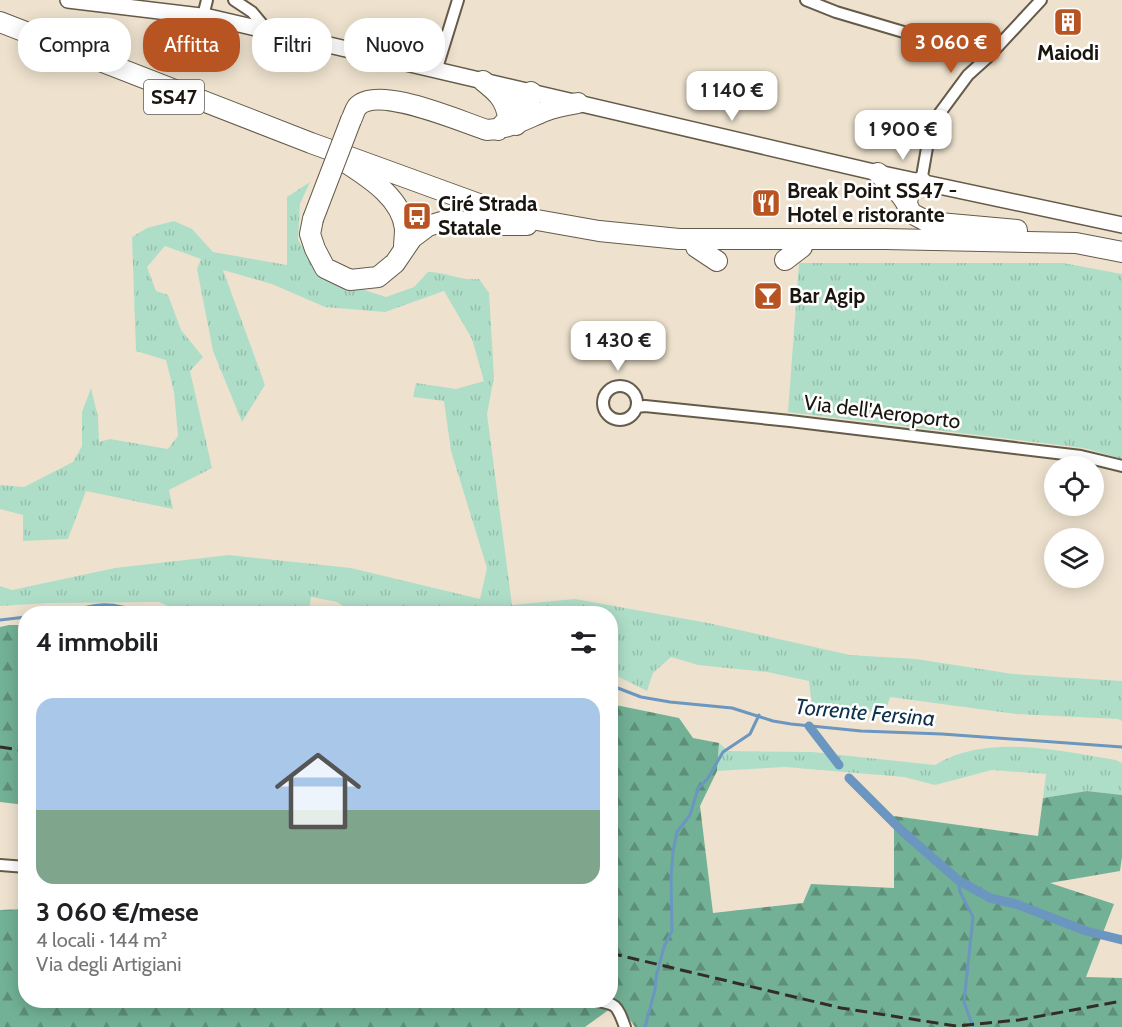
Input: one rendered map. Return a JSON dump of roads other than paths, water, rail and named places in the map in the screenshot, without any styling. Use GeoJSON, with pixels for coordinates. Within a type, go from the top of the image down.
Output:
{"type":"FeatureCollection","features":[{"type":"Feature","properties":{"kind":"highway","name":"SS47"},"geometry":{"type":"LineString","coordinates":[[0,22],[311,143],[498,211],[537,220],[599,231],[679,239],[885,239],[1076,243],[1122,252]]}},
{"type":"Feature","properties":{"kind":"highway","name":"SS47"},"geometry":{"type":"LineString","coordinates":[[0,31],[347,163],[448,199],[535,225],[597,237],[696,247],[1028,247],[1122,258]]}},
{"type":"Feature","properties":{"kind":"highway"},"geometry":{"type":"LineString","coordinates":[[483,81],[500,94],[507,106],[507,124]]}},
{"type":"Feature","properties":{"kind":"highway"},"geometry":{"type":"LineString","coordinates":[[507,124],[512,106],[520,97],[531,92]]}},
{"type":"Feature","properties":{"kind":"highway"},"geometry":{"type":"LineString","coordinates":[[535,225],[489,225],[448,220],[428,226],[412,238],[395,263],[378,277],[350,280],[325,268],[310,234],[313,219],[351,120],[357,107],[371,100],[395,100],[487,130],[548,110],[578,103]]}},
{"type":"Feature","properties":{"kind":"highway"},"geometry":{"type":"LineString","coordinates":[[347,163],[377,184],[398,208],[405,228],[404,248]]}},
{"type":"Feature","properties":{"kind":"highway"},"geometry":{"type":"LineString","coordinates":[[878,172],[897,188],[911,213],[928,222],[1025,231],[1076,243]]}},
{"type":"Feature","properties":{"kind":"highway"},"geometry":{"type":"LineString","coordinates":[[906,201],[910,190],[921,182]]}},
{"type":"Feature","properties":{"kind":"highway"},"geometry":{"type":"LineString","coordinates":[[696,247],[717,261]]}},
{"type":"Feature","properties":{"kind":"highway"},"geometry":{"type":"LineString","coordinates":[[785,260],[802,247]]}},
{"type":"Feature","properties":{"kind":"main road"},"geometry":{"type":"LineString","coordinates":[[68,0],[202,16],[252,27]]}},
{"type":"Feature","properties":{"kind":"main road"},"geometry":{"type":"LineString","coordinates":[[445,70],[921,182],[1122,225]]}},
{"type":"Feature","properties":{"kind":"street"},"geometry":{"type":"LineString","coordinates":[[202,16],[207,0]]}},
{"type":"Feature","properties":{"kind":"street"},"geometry":{"type":"LineString","coordinates":[[234,0],[257,18]]}},
{"type":"Feature","properties":{"kind":"street"},"geometry":{"type":"LineString","coordinates":[[445,42],[458,0]]}},
{"type":"Feature","properties":{"kind":"street"},"geometry":{"type":"LineString","coordinates":[[806,0],[836,12],[988,57]]}},
{"type":"Feature","properties":{"kind":"street"},"geometry":{"type":"LineString","coordinates":[[921,182],[931,126],[968,75],[1041,0]]}},
{"type":"Feature","properties":{"kind":"street","name":"Via dell'Aeroporto"},"geometry":{"type":"LineString","coordinates":[[637,407],[790,421],[1081,456],[1122,466]]}},
{"type":"Feature","properties":{"kind":"street"},"geometry":{"type":"LineString","coordinates":[[0,865],[18,866]]}},
{"type":"Feature","properties":{"kind":"street"},"geometry":{"type":"LineString","coordinates":[[618,1008],[625,1027]]}},
{"type":"Feature","properties":{"kind":"waterway","name":"Torrente Fersina"},"geometry":{"type":"LineString","coordinates":[[94,606],[120,606]]}},
{"type":"Feature","properties":{"kind":"waterway","name":"Torrente Fersina"},"geometry":{"type":"LineString","coordinates":[[0,620],[18,618]]}},
{"type":"Feature","properties":{"kind":"waterway","name":"Torrente Fersina"},"geometry":{"type":"LineString","coordinates":[[618,688],[641,697],[732,708],[773,721],[791,724],[861,731],[942,734],[1122,747]]}},
{"type":"Feature","properties":{"kind":"waterway"},"geometry":{"type":"LineString","coordinates":[[645,1027],[664,947],[672,931],[671,878],[677,832],[690,815],[698,789],[708,778],[723,752],[750,734],[759,715]]}},
{"type":"Feature","properties":{"kind":"waterway"},"geometry":{"type":"LineString","coordinates":[[809,726],[839,765]]}},
{"type":"Feature","properties":{"kind":"waterway"},"geometry":{"type":"LineString","coordinates":[[849,778],[902,831],[958,880],[990,898],[1016,904],[1086,931],[1122,940]]}},
{"type":"Feature","properties":{"kind":"waterway"},"geometry":{"type":"LineString","coordinates":[[958,880],[960,892],[973,917],[964,1002],[973,1027]]}},
{"type":"Feature","properties":{"kind":"railway"},"geometry":{"type":"LineString","coordinates":[[0,747],[18,750]]}},
{"type":"Feature","properties":{"kind":"railway"},"geometry":{"type":"LineString","coordinates":[[618,955],[841,1008],[956,1026],[1019,1020],[1122,1001]]}},
{"type":"Feature","properties":{"kind":"place","name":"Maiodi"},"geometry":{"type":"Point","coordinates":[1068,22]}},
{"type":"Feature","properties":{"kind":"place","name":"Break Point SS47 - Hotel e ristorante"},"geometry":{"type":"Point","coordinates":[766,203]}},
{"type":"Feature","properties":{"kind":"place","name":"Ciré Strada Statale"},"geometry":{"type":"Point","coordinates":[417,216]}},
{"type":"Feature","properties":{"kind":"place","name":"Bar Agip"},"geometry":{"type":"Point","coordinates":[768,296]}}]}
